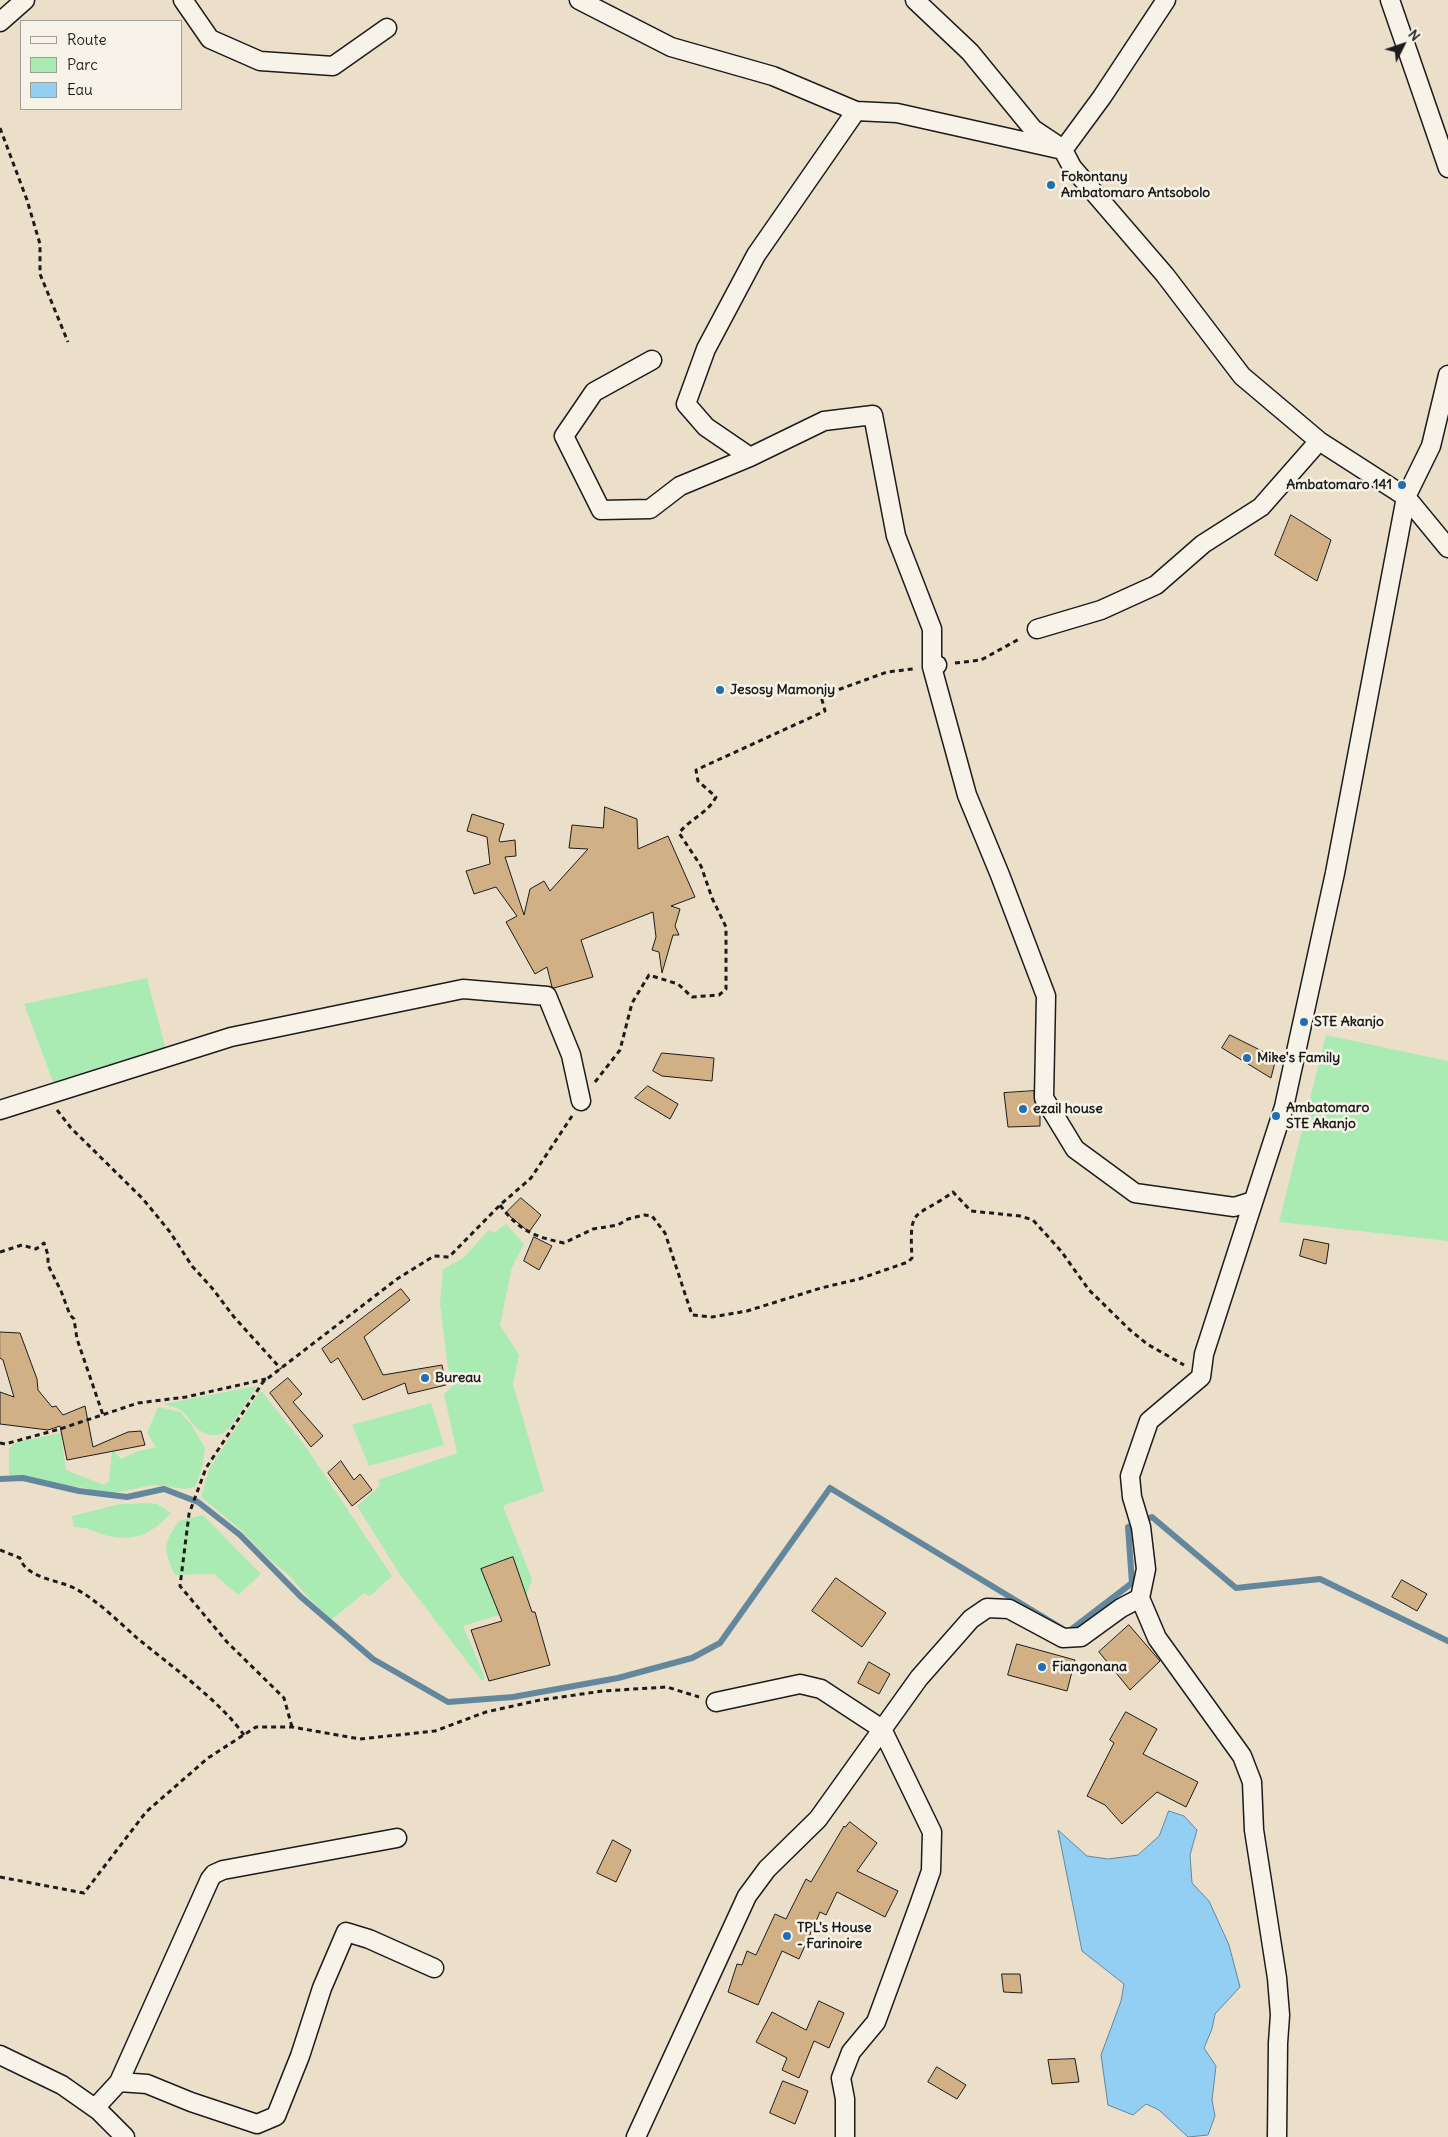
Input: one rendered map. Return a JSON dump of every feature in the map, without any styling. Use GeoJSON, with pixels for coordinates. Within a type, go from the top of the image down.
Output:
{"type":"FeatureCollection","features":[{"type":"Feature","properties":{"kind":"street"},"geometry":{"type":"LineString","coordinates":[[0,22],[25,0]]}},
{"type":"Feature","properties":{"kind":"street"},"geometry":{"type":"LineString","coordinates":[[183,0],[210,39],[260,60],[333,66],[387,28]]}},
{"type":"Feature","properties":{"kind":"street"},"geometry":{"type":"LineString","coordinates":[[579,0],[671,47],[774,76],[856,111],[896,113],[1063,150]]}},
{"type":"Feature","properties":{"kind":"street"},"geometry":{"type":"LineString","coordinates":[[915,0],[970,52],[1033,129],[1063,150],[1072,167],[1165,275],[1242,376],[1319,441],[1406,497],[1448,548]]}},
{"type":"Feature","properties":{"kind":"street"},"geometry":{"type":"LineString","coordinates":[[1063,150],[1102,97],[1166,0]]}},
{"type":"Feature","properties":{"kind":"street"},"geometry":{"type":"LineString","coordinates":[[1390,0],[1448,168]]}},
{"type":"Feature","properties":{"kind":"street"},"geometry":{"type":"LineString","coordinates":[[750,457],[706,427],[686,404],[706,349],[756,256],[856,111]]}},
{"type":"Feature","properties":{"kind":"street"},"geometry":{"type":"LineString","coordinates":[[652,360],[594,392],[564,436],[601,510],[650,508],[680,486],[750,457],[824,421],[873,415],[896,536],[932,629],[935,666],[967,795],[1046,996],[1044,1098],[1075,1149],[1135,1193],[1234,1207],[1253,1201]]}},
{"type":"Feature","properties":{"kind":"street"},"geometry":{"type":"LineString","coordinates":[[1277,2137],[1276,2112],[1280,2006],[1278,1978],[1254,1830],[1252,1782],[1242,1756],[1157,1638],[1140,1598],[1146,1569],[1140,1527],[1132,1497],[1130,1476],[1149,1422],[1201,1377],[1204,1354],[1286,1098],[1334,873],[1406,497],[1431,446],[1448,375]]}},
{"type":"Feature","properties":{"kind":"street"},"geometry":{"type":"LineString","coordinates":[[1037,629],[1101,610],[1156,584],[1203,544],[1261,507],[1319,441]]}},
{"type":"Feature","properties":{"kind":"street"},"geometry":{"type":"LineString","coordinates":[[0,1110],[231,1037],[463,989],[547,996],[571,1055],[581,1101]]}},
{"type":"Feature","properties":{"kind":"street"},"geometry":{"type":"LineString","coordinates":[[636,2137],[747,1896],[767,1869],[818,1819],[919,1678],[971,1619],[987,1608],[1008,1609],[1063,1638],[1081,1637],[1122,1608],[1140,1598]]}},
{"type":"Feature","properties":{"kind":"street"},"geometry":{"type":"LineString","coordinates":[[716,1702],[800,1684],[821,1689],[882,1729],[932,1832],[931,1871],[876,2022],[852,2052],[841,2078],[845,2099],[845,2137]]}},
{"type":"Feature","properties":{"kind":"street"},"geometry":{"type":"LineString","coordinates":[[95,2108],[119,2082],[210,1879],[214,1874],[224,1870],[397,1838]]}},
{"type":"Feature","properties":{"kind":"street"},"geometry":{"type":"LineString","coordinates":[[119,2082],[147,2084],[199,2106],[257,2124],[276,2116],[300,2056],[322,1988],[346,1932],[368,1939],[434,1968]]}},
{"type":"Feature","properties":{"kind":"street"},"geometry":{"type":"LineString","coordinates":[[0,2055],[62,2085],[95,2108],[125,2137]]}},
{"type":"Feature","properties":{"kind":"path"},"geometry":{"type":"LineString","coordinates":[[0,128],[27,200],[40,244],[40,274],[68,342]]}},
{"type":"Feature","properties":{"kind":"path"},"geometry":{"type":"LineString","coordinates":[[292,1727],[284,1698],[227,1642],[180,1586],[189,1514],[206,1468],[255,1393],[263,1382],[397,1279],[434,1256],[449,1258],[500,1205],[532,1178],[581,1101],[620,1050],[632,1003],[649,976],[678,984],[692,997],[719,994],[726,989],[726,927],[712,898],[701,866],[679,832],[686,823],[710,807],[716,797],[698,781],[696,770],[825,711],[821,696],[887,672],[981,660],[1037,629]]}},
{"type":"Feature","properties":{"kind":"path"},"geometry":{"type":"LineString","coordinates":[[46,1096],[71,1128],[143,1199],[170,1232],[192,1266],[212,1288],[234,1318],[281,1369]]}},
{"type":"Feature","properties":{"kind":"path"},"geometry":{"type":"LineString","coordinates":[[500,1205],[510,1219],[527,1232],[564,1243],[593,1228],[618,1225],[628,1219],[644,1215],[652,1216],[664,1233],[692,1315],[712,1317],[747,1311],[821,1288],[859,1279],[908,1262],[912,1258],[910,1228],[914,1216],[953,1192],[971,1211],[1020,1216],[1033,1220],[1061,1251],[1089,1290],[1130,1330],[1147,1344],[1180,1362],[1201,1377]]}},
{"type":"Feature","properties":{"kind":"path"},"geometry":{"type":"LineString","coordinates":[[0,1252],[22,1245],[36,1249],[44,1243],[48,1255],[48,1265],[70,1315],[74,1319],[77,1339],[102,1415]]}},
{"type":"Feature","properties":{"kind":"path"},"geometry":{"type":"LineString","coordinates":[[0,1442],[5,1444],[60,1430],[138,1403],[186,1397],[269,1378]]}},
{"type":"Feature","properties":{"kind":"path"},"geometry":{"type":"LineString","coordinates":[[0,1550],[20,1558],[22,1564],[30,1570],[75,1588],[95,1603],[202,1692],[244,1735]]}},
{"type":"Feature","properties":{"kind":"path"},"geometry":{"type":"LineString","coordinates":[[0,1877],[84,1893],[146,1812],[208,1758],[256,1727],[292,1727],[360,1739],[435,1731],[486,1712],[540,1700],[604,1691],[667,1686],[716,1702]]}},
{"type":"Feature","properties":{"kind":"green space"},"geometry":{"type":"Polygon","coordinates":[[[147,978],[167,1054],[55,1087],[24,1004],[147,978]]]}},
{"type":"Feature","properties":{"kind":"green space"},"geometry":{"type":"Polygon","coordinates":[[[1326,1035],[1448,1061],[1448,1241],[1279,1222],[1326,1035]]]}},
{"type":"Feature","properties":{"kind":"green space"},"geometry":{"type":"Polygon","coordinates":[[[506,1224],[524,1244],[512,1267],[500,1325],[519,1355],[513,1384],[544,1491],[503,1506],[532,1579],[527,1594],[529,1606],[463,1626],[485,1678],[482,1681],[399,1573],[357,1506],[380,1486],[378,1480],[457,1453],[444,1394],[458,1381],[448,1369],[440,1303],[443,1269],[463,1258],[489,1230],[494,1233],[506,1224]]]}},
{"type":"Feature","properties":{"kind":"green space"},"geometry":{"type":"Polygon","coordinates":[[[257,1386],[228,1429],[218,1435],[210,1435],[203,1432],[180,1410],[163,1404],[257,1386]]]}},
{"type":"Feature","properties":{"kind":"green space"},"geometry":{"type":"Polygon","coordinates":[[[260,1391],[303,1443],[392,1576],[370,1596],[364,1593],[331,1620],[290,1576],[268,1558],[241,1530],[201,1497],[209,1469],[260,1391]]]}},
{"type":"Feature","properties":{"kind":"green space"},"geometry":{"type":"Polygon","coordinates":[[[431,1403],[444,1445],[369,1466],[352,1425],[431,1403]]]}},
{"type":"Feature","properties":{"kind":"green space"},"geometry":{"type":"Polygon","coordinates":[[[158,1407],[180,1412],[191,1424],[205,1448],[202,1469],[195,1487],[186,1489],[153,1485],[114,1493],[9,1475],[9,1448],[16,1442],[61,1433],[66,1470],[104,1485],[109,1481],[112,1449],[121,1459],[136,1452],[156,1447],[147,1433],[158,1407]]]}},
{"type":"Feature","properties":{"kind":"green space"},"geometry":{"type":"Polygon","coordinates":[[[120,1504],[157,1504],[171,1513],[151,1531],[135,1537],[118,1538],[74,1527],[72,1516],[120,1504]]]}},
{"type":"Feature","properties":{"kind":"green space"},"geometry":{"type":"Polygon","coordinates":[[[203,1515],[261,1574],[238,1595],[214,1574],[175,1575],[166,1547],[173,1529],[179,1521],[203,1515]]]}},
{"type":"Feature","properties":{"kind":"water"},"geometry":{"type":"Polygon","coordinates":[[[1169,1811],[1184,1816],[1197,1830],[1190,1855],[1192,1883],[1209,1901],[1229,1945],[1240,1987],[1215,2014],[1212,2029],[1204,2048],[1216,2066],[1212,2100],[1215,2116],[1208,2135],[1188,2137],[1159,2110],[1146,2104],[1133,2115],[1108,2105],[1101,2055],[1121,2001],[1124,1984],[1082,1951],[1058,1830],[1087,1856],[1108,1859],[1138,1855],[1159,1836],[1169,1811]]]}},
{"type":"Feature","properties":{"kind":"building"},"geometry":{"type":"Polygon","coordinates":[[[1291,515],[1331,540],[1317,581],[1275,555],[1291,515]]]}},
{"type":"Feature","properties":{"kind":"building"},"geometry":{"type":"Polygon","coordinates":[[[605,807],[637,819],[638,849],[668,836],[695,897],[671,906],[680,909],[675,926],[679,935],[673,935],[662,973],[659,952],[652,950],[656,937],[653,912],[581,940],[593,977],[554,988],[552,987],[547,967],[535,974],[506,922],[517,916],[496,887],[474,894],[466,871],[490,864],[487,837],[467,831],[472,814],[504,824],[500,842],[515,840],[516,856],[505,857],[524,915],[530,889],[544,881],[550,891],[588,849],[569,848],[572,825],[603,828],[605,807]]]}},
{"type":"Feature","properties":{"kind":"building"},"geometry":{"type":"Polygon","coordinates":[[[1230,1035],[1276,1058],[1271,1078],[1222,1048],[1230,1035]]]}},
{"type":"Feature","properties":{"kind":"building"},"geometry":{"type":"Polygon","coordinates":[[[662,1053],[714,1058],[712,1081],[662,1076],[653,1071],[662,1053]]]}},
{"type":"Feature","properties":{"kind":"building"},"geometry":{"type":"Polygon","coordinates":[[[648,1086],[678,1104],[670,1119],[635,1098],[648,1086]]]}},
{"type":"Feature","properties":{"kind":"building","name":"ezail house"},"geometry":{"type":"Polygon","coordinates":[[[1034,1091],[1035,1103],[1040,1111],[1040,1126],[1008,1127],[1004,1093],[1034,1091]]]}},
{"type":"Feature","properties":{"kind":"building"},"geometry":{"type":"Polygon","coordinates":[[[521,1198],[541,1215],[529,1232],[506,1213],[521,1198]]]}},
{"type":"Feature","properties":{"kind":"building"},"geometry":{"type":"Polygon","coordinates":[[[534,1237],[552,1246],[539,1270],[524,1261],[534,1237]]]}},
{"type":"Feature","properties":{"kind":"building"},"geometry":{"type":"Polygon","coordinates":[[[1304,1239],[1329,1244],[1326,1264],[1300,1256],[1304,1239]]]}},
{"type":"Feature","properties":{"kind":"building"},"geometry":{"type":"Polygon","coordinates":[[[401,1289],[410,1300],[364,1337],[383,1375],[442,1365],[446,1385],[408,1394],[405,1383],[363,1400],[338,1358],[331,1363],[322,1349],[401,1289]]]}},
{"type":"Feature","properties":{"kind":"building"},"geometry":{"type":"Polygon","coordinates":[[[0,1332],[20,1333],[37,1379],[38,1390],[52,1407],[56,1406],[63,1415],[85,1406],[93,1447],[128,1432],[141,1431],[145,1445],[67,1460],[60,1426],[48,1430],[0,1424],[0,1392],[14,1397],[3,1360],[0,1358],[0,1332]]]}},
{"type":"Feature","properties":{"kind":"building"},"geometry":{"type":"Polygon","coordinates":[[[288,1378],[302,1394],[293,1402],[323,1436],[311,1447],[270,1393],[288,1378]]]}},
{"type":"Feature","properties":{"kind":"building"},"geometry":{"type":"Polygon","coordinates":[[[341,1461],[354,1480],[360,1474],[372,1490],[352,1506],[328,1473],[341,1461]]]}},
{"type":"Feature","properties":{"kind":"building"},"geometry":{"type":"Polygon","coordinates":[[[513,1557],[532,1612],[535,1612],[550,1665],[489,1681],[471,1630],[502,1621],[481,1569],[513,1557]]]}},
{"type":"Feature","properties":{"kind":"building"},"geometry":{"type":"Polygon","coordinates":[[[836,1578],[886,1613],[862,1647],[812,1611],[836,1578]]]}},
{"type":"Feature","properties":{"kind":"building"},"geometry":{"type":"Polygon","coordinates":[[[1402,1580],[1427,1594],[1417,1611],[1392,1597],[1402,1580]]]}},
{"type":"Feature","properties":{"kind":"building"},"geometry":{"type":"Polygon","coordinates":[[[1129,1625],[1160,1661],[1130,1690],[1099,1652],[1129,1625]]]}},
{"type":"Feature","properties":{"kind":"building","name":"Fiangonana"},"geometry":{"type":"Polygon","coordinates":[[[1017,1644],[1075,1660],[1067,1691],[1008,1675],[1017,1644]]]}},
{"type":"Feature","properties":{"kind":"building"},"geometry":{"type":"Polygon","coordinates":[[[869,1662],[890,1674],[879,1694],[858,1683],[869,1662]]]}},
{"type":"Feature","properties":{"kind":"building"},"geometry":{"type":"Polygon","coordinates":[[[1126,1712],[1157,1729],[1143,1754],[1198,1782],[1186,1807],[1157,1792],[1122,1824],[1105,1805],[1087,1796],[1114,1743],[1110,1740],[1126,1712]]]}},
{"type":"Feature","properties":{"kind":"building"},"geometry":{"type":"Polygon","coordinates":[[[850,1822],[877,1843],[857,1871],[898,1891],[885,1917],[837,1892],[826,1915],[820,1912],[799,1959],[782,1951],[758,2005],[728,1992],[737,1964],[742,1965],[747,1951],[756,1955],[775,1914],[786,1919],[806,1879],[811,1882],[844,1826],[850,1822]]]}},
{"type":"Feature","properties":{"kind":"building"},"geometry":{"type":"Polygon","coordinates":[[[613,1840],[631,1850],[616,1882],[597,1873],[613,1840]]]}},
{"type":"Feature","properties":{"kind":"building"},"geometry":{"type":"Polygon","coordinates":[[[1002,1974],[1020,1974],[1022,1993],[1004,1992],[1002,1974]]]}},
{"type":"Feature","properties":{"kind":"building"},"geometry":{"type":"Polygon","coordinates":[[[819,2001],[844,2013],[829,2048],[814,2041],[799,2078],[782,2070],[787,2058],[756,2042],[772,2012],[806,2030],[819,2001]]]}},
{"type":"Feature","properties":{"kind":"building"},"geometry":{"type":"Polygon","coordinates":[[[1075,2059],[1079,2082],[1052,2084],[1048,2060],[1075,2059]]]}},
{"type":"Feature","properties":{"kind":"building"},"geometry":{"type":"Polygon","coordinates":[[[937,2067],[966,2085],[957,2099],[928,2082],[937,2067]]]}},
{"type":"Feature","properties":{"kind":"building"},"geometry":{"type":"Polygon","coordinates":[[[783,2081],[808,2091],[795,2124],[770,2113],[783,2081]]]}},
{"type":"Feature","properties":{"kind":"waterway"},"geometry":{"type":"LineString","coordinates":[[0,1479],[23,1478],[79,1491],[127,1497],[164,1489],[198,1502],[240,1535],[301,1597],[373,1659],[448,1702],[513,1697],[618,1678],[692,1658],[720,1643],[830,1488],[1068,1632],[1132,1583],[1128,1527],[1152,1517],[1236,1588],[1320,1579],[1448,1641]]}},
{"type":"Feature","properties":{"kind":"place","name":"Fokontany Ambatomaro Antsobolo"},"geometry":{"type":"Point","coordinates":[1051,185]}},
{"type":"Feature","properties":{"kind":"place","name":"Ambatomaro 141"},"geometry":{"type":"Point","coordinates":[1402,485]}},
{"type":"Feature","properties":{"kind":"place","name":"Jesosy Mamonjy"},"geometry":{"type":"Point","coordinates":[720,690]}},
{"type":"Feature","properties":{"kind":"place","name":"STE Akanjo"},"geometry":{"type":"Point","coordinates":[1304,1022]}},
{"type":"Feature","properties":{"kind":"place","name":"Mike's Family"},"geometry":{"type":"Point","coordinates":[1247,1058]}},
{"type":"Feature","properties":{"kind":"place","name":"ezail house"},"geometry":{"type":"Point","coordinates":[1023,1109]}},
{"type":"Feature","properties":{"kind":"place","name":"Ambatomaro STE Akanjo"},"geometry":{"type":"Point","coordinates":[1276,1116]}},
{"type":"Feature","properties":{"kind":"place","name":"Bureau"},"geometry":{"type":"Point","coordinates":[425,1378]}},
{"type":"Feature","properties":{"kind":"place","name":"Fiangonana"},"geometry":{"type":"Point","coordinates":[1042,1667]}},
{"type":"Feature","properties":{"kind":"place","name":"TPL's House - Farinoire"},"geometry":{"type":"Point","coordinates":[787,1936]}}]}
